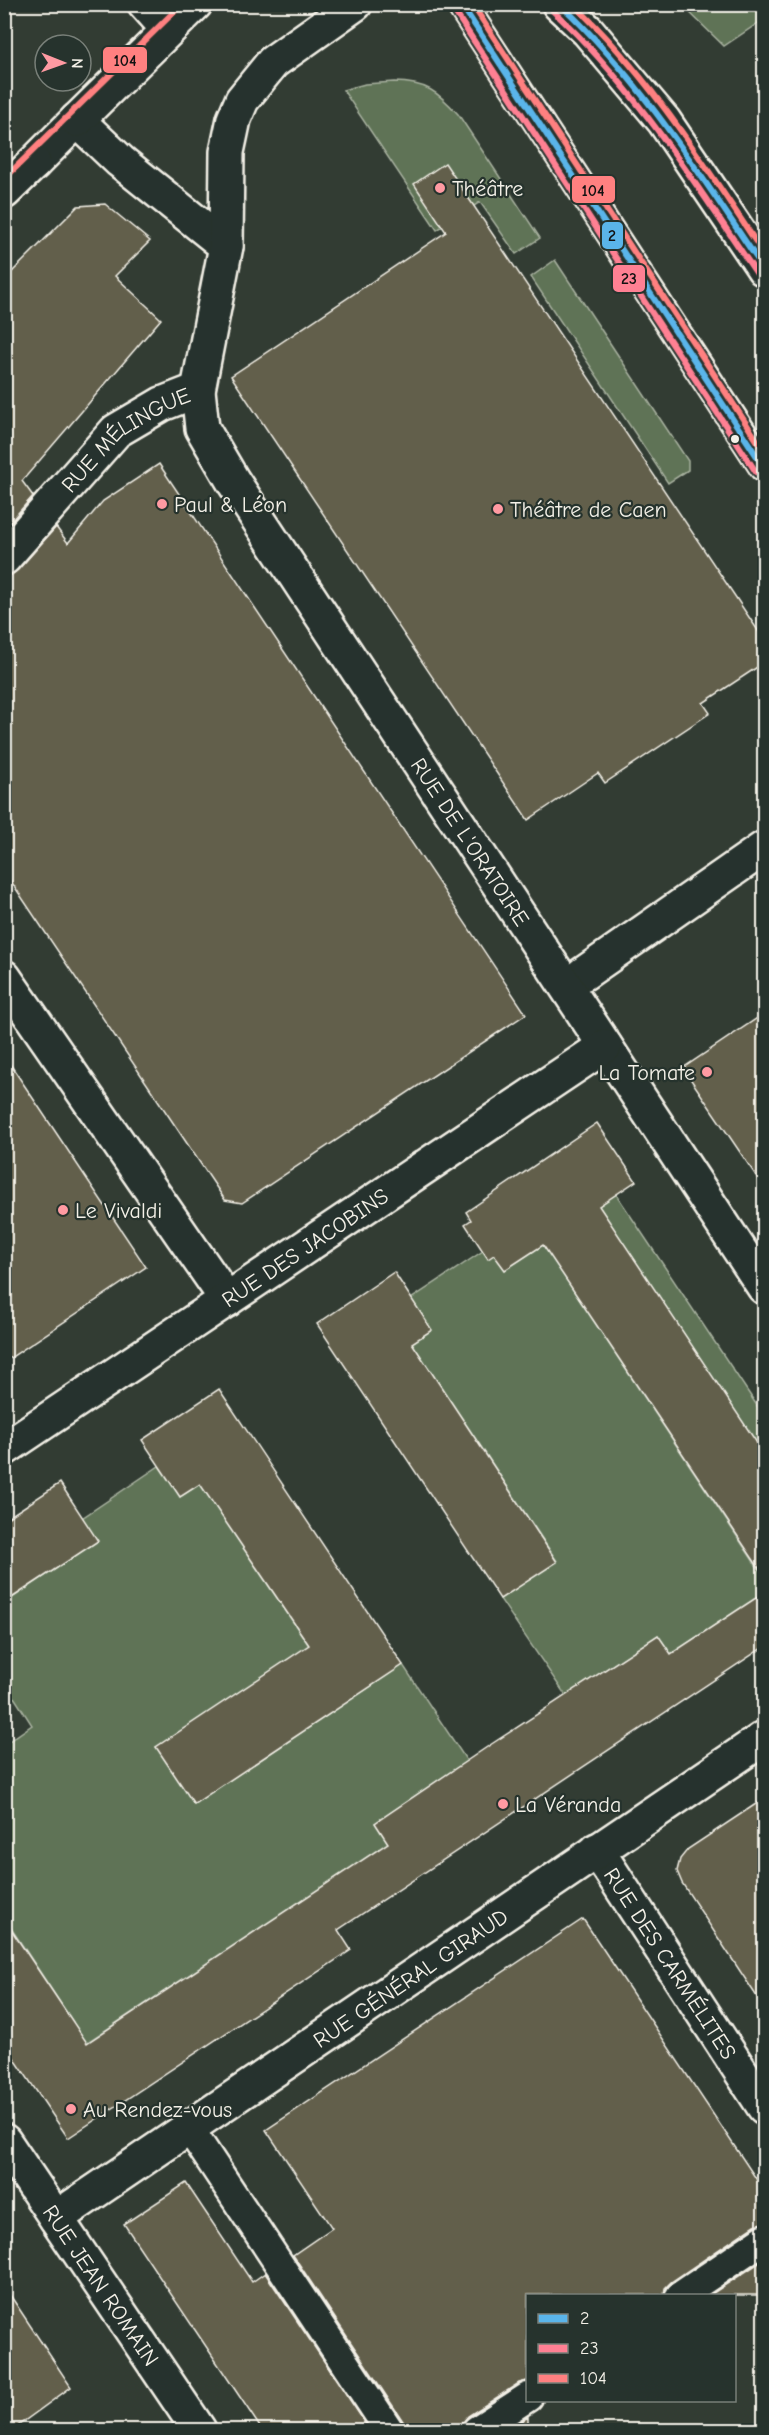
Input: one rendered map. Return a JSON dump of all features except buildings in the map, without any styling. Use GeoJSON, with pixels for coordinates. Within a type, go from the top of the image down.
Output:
{"type":"FeatureCollection","features":[{"type":"Feature","properties":{"kind":"street"},"geometry":{"type":"LineString","coordinates":[[4,192],[195,4]]}},
{"type":"Feature","properties":{"kind":"street","name":"RUE MÉLINGUE"},"geometry":{"type":"LineString","coordinates":[[4,558],[116,431],[134,418],[162,404],[198,390],[226,246],[227,152],[234,118],[242,100],[273,62],[355,4]]}},
{"type":"Feature","properties":{"kind":"street"},"geometry":{"type":"LineString","coordinates":[[559,4],[588,32],[664,121],[765,269]]}},
{"type":"Feature","properties":{"kind":"street"},"geometry":{"type":"LineString","coordinates":[[77,120],[120,160],[226,246]]}},
{"type":"Feature","properties":{"kind":"street","name":"RUE DE L'ORATOIRE"},"geometry":{"type":"LineString","coordinates":[[198,390],[202,428],[233,481],[765,1287]]}},
{"type":"Feature","properties":{"kind":"street"},"geometry":{"type":"LineString","coordinates":[[583,974],[765,848]]}},
{"type":"Feature","properties":{"kind":"street"},"geometry":{"type":"LineString","coordinates":[[4,977],[227,1300]]}},
{"type":"Feature","properties":{"kind":"street","name":"RUE DES JACOBINS"},"geometry":{"type":"LineString","coordinates":[[4,1449],[605,1046]]}},
{"type":"Feature","properties":{"kind":"street","name":"RUE GÉNÉRAL GIRAUD"},"geometry":{"type":"LineString","coordinates":[[56,2218],[765,1738]]}},
{"type":"Feature","properties":{"kind":"street","name":"RUE DES CARMÉLITES"},"geometry":{"type":"LineString","coordinates":[[597,1850],[765,2107]]}},
{"type":"Feature","properties":{"kind":"street","name":"RUE JEAN ROMAIN"},"geometry":{"type":"LineString","coordinates":[[4,2141],[199,2430]]}},
{"type":"Feature","properties":{"kind":"lane"},"geometry":{"type":"LineString","coordinates":[[142,4],[167,32]]}},
{"type":"Feature","properties":{"kind":"lane"},"geometry":{"type":"LineString","coordinates":[[461,4],[765,467]]}},
{"type":"Feature","properties":{"kind":"lane"},"geometry":{"type":"LineString","coordinates":[[189,2128],[389,2430]]}},
{"type":"Feature","properties":{"kind":"lane"},"geometry":{"type":"LineString","coordinates":[[682,2294],[765,2239]]}},
{"type":"Feature","properties":{"kind":"lane"},"geometry":{"type":"LineString","coordinates":[[477,2430],[526,2398]]}},
{"type":"Feature","properties":{"kind":"green space"},"geometry":{"type":"Polygon","coordinates":[[[682,5],[764,5],[764,19],[724,46],[682,5]]]}},
{"type":"Feature","properties":{"kind":"green space"},"geometry":{"type":"Polygon","coordinates":[[[394,82],[423,86],[451,106],[540,238],[516,254],[480,202],[437,230],[343,90],[365,84],[394,82]]]}},
{"type":"Feature","properties":{"kind":"green space"},"geometry":{"type":"Polygon","coordinates":[[[555,260],[688,461],[688,470],[668,483],[531,277],[555,260]]]}},
{"type":"Feature","properties":{"kind":"green space"},"geometry":{"type":"Polygon","coordinates":[[[616,1194],[764,1416],[764,1455],[599,1206],[616,1194]]]}},
{"type":"Feature","properties":{"kind":"green space"},"geometry":{"type":"Polygon","coordinates":[[[543,1245],[764,1577],[764,1593],[671,1654],[658,1635],[566,1696],[500,1599],[557,1561],[412,1343],[411,1299],[483,1251],[494,1255],[505,1270],[543,1245]]]}},
{"type":"Feature","properties":{"kind":"green space"},"geometry":{"type":"Polygon","coordinates":[[[159,1466],[180,1497],[200,1484],[318,1659],[156,1747],[194,1804],[403,1665],[467,1761],[375,1823],[388,1843],[71,2053],[73,2022],[5,1919],[5,1744],[32,1725],[5,1683],[5,1603],[97,1541],[82,1518],[159,1466]]]}},
{"type":"Feature","properties":{"kind":"transit line","name":"104"},"geometry":{"type":"LineString","coordinates":[[4,179],[182,4]]}},
{"type":"Feature","properties":{"kind":"transit line","name":"2"},"geometry":{"type":"LineString","coordinates":[[461,4],[764,467]]}},
{"type":"Feature","properties":{"kind":"transit line","name":"104"},"geometry":{"type":"LineString","coordinates":[[472,4],[764,451]]}},
{"type":"Feature","properties":{"kind":"transit line","name":"2"},"geometry":{"type":"LineString","coordinates":[[560,4],[590,34],[644,97],[764,269]]}},
{"type":"Feature","properties":{"kind":"transit line","name":"104"},"geometry":{"type":"LineString","coordinates":[[573,4],[627,61],[676,123],[764,254]]}},
{"type":"Feature","properties":{"kind":"transit line","name":"23"},"geometry":{"type":"LineString","coordinates":[[453,9],[756,472]]}},
{"type":"Feature","properties":{"kind":"transit line","name":"23"},"geometry":{"type":"LineString","coordinates":[[553,11],[583,40],[637,103],[757,274]]}},
{"type":"Feature","properties":{"kind":"place","name":"Théâtre"},"geometry":{"type":"Point","coordinates":[440,188]}},
{"type":"Feature","properties":{"kind":"place","name":"Paul & Léon"},"geometry":{"type":"Point","coordinates":[162,504]}},
{"type":"Feature","properties":{"kind":"place","name":"Théâtre de Caen"},"geometry":{"type":"Point","coordinates":[498,509]}},
{"type":"Feature","properties":{"kind":"place","name":"La Tomate"},"geometry":{"type":"Point","coordinates":[707,1072]}},
{"type":"Feature","properties":{"kind":"place","name":"Le Vivaldi"},"geometry":{"type":"Point","coordinates":[63,1210]}},
{"type":"Feature","properties":{"kind":"place","name":"La Véranda"},"geometry":{"type":"Point","coordinates":[503,1804]}},
{"type":"Feature","properties":{"kind":"place","name":"Au Rendez-vous"},"geometry":{"type":"Point","coordinates":[71,2109]}}]}
